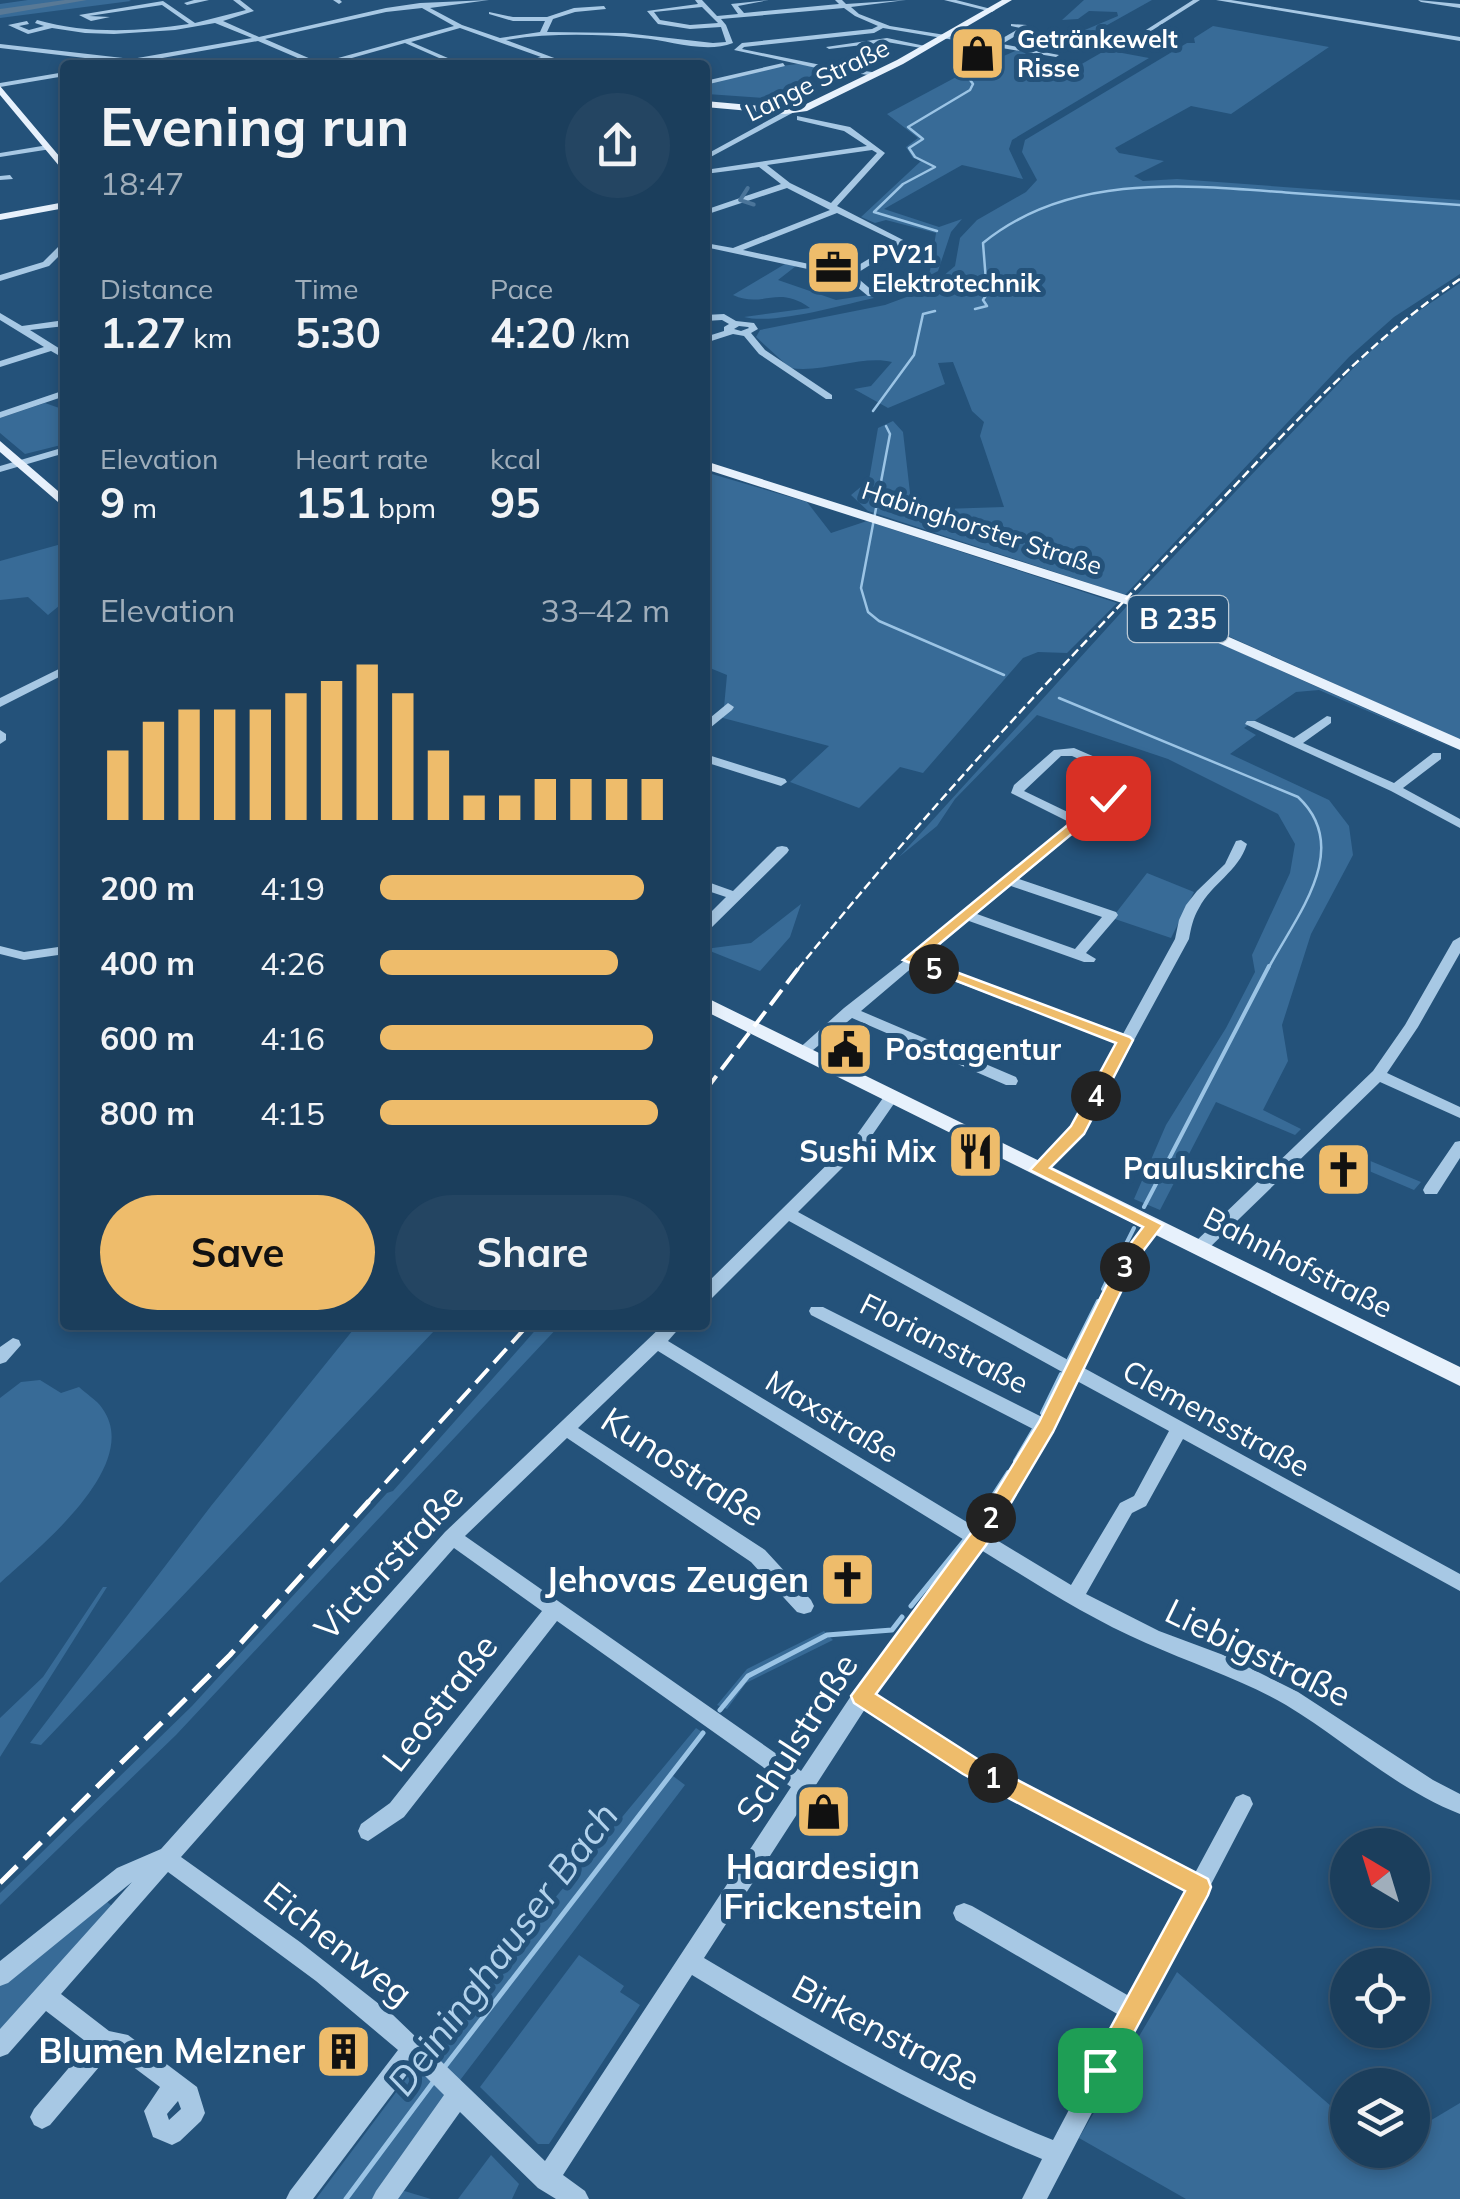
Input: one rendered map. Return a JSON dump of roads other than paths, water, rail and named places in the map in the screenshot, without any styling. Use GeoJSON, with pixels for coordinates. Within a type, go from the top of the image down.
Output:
{"type":"FeatureCollection","features":[{"type":"Feature","properties":{"kind":"main road","name":"Lange Straße"},"geometry":{"type":"LineString","coordinates":[[796,115],[1008,0]]}},
{"type":"Feature","properties":{"kind":"main road"},"geometry":{"type":"LineString","coordinates":[[0,87],[60,163]]}},
{"type":"Feature","properties":{"kind":"main road"},"geometry":{"type":"LineString","coordinates":[[710,105],[796,115]]}},
{"type":"Feature","properties":{"kind":"main road"},"geometry":{"type":"LineString","coordinates":[[0,217],[60,206]]}},
{"type":"Feature","properties":{"kind":"main road"},"geometry":{"type":"LineString","coordinates":[[0,445],[60,499]]}},
{"type":"Feature","properties":{"kind":"main road","name":"Habinghorster Straße"},"geometry":{"type":"LineString","coordinates":[[710,467],[1148,607],[1460,745]]}},
{"type":"Feature","properties":{"kind":"main road","name":"Bahnhofstraße"},"geometry":{"type":"LineString","coordinates":[[710,1006],[1460,1377]]}},
{"type":"Feature","properties":{"kind":"street"},"geometry":{"type":"LineString","coordinates":[[38,22],[60,30],[123,32],[251,11],[236,0]]}},
{"type":"Feature","properties":{"kind":"street"},"geometry":{"type":"LineString","coordinates":[[409,0],[460,26],[558,60]]}},
{"type":"Feature","properties":{"kind":"street"},"geometry":{"type":"LineString","coordinates":[[139,60],[256,40],[419,4],[486,0]]}},
{"type":"Feature","properties":{"kind":"street"},"geometry":{"type":"LineString","coordinates":[[760,25],[732,5],[766,0]]}},
{"type":"Feature","properties":{"kind":"street"},"geometry":{"type":"LineString","coordinates":[[807,0],[816,14]]}},
{"type":"Feature","properties":{"kind":"street"},"geometry":{"type":"LineString","coordinates":[[838,0],[882,26],[1056,55]]}},
{"type":"Feature","properties":{"kind":"street"},"geometry":{"type":"LineString","coordinates":[[716,18],[816,14],[902,0]]}},
{"type":"Feature","properties":{"kind":"street"},"geometry":{"type":"LineString","coordinates":[[947,0],[992,10]]}},
{"type":"Feature","properties":{"kind":"street"},"geometry":{"type":"LineString","coordinates":[[1138,37],[1197,0]]}},
{"type":"Feature","properties":{"kind":"street"},"geometry":{"type":"LineString","coordinates":[[1219,0],[1460,39]]}},
{"type":"Feature","properties":{"kind":"street"},"geometry":{"type":"LineString","coordinates":[[1246,5],[1255,0]]}},
{"type":"Feature","properties":{"kind":"street"},"geometry":{"type":"LineString","coordinates":[[1287,11],[1306,0]]}},
{"type":"Feature","properties":{"kind":"street"},"geometry":{"type":"LineString","coordinates":[[1421,0],[1460,6]]}},
{"type":"Feature","properties":{"kind":"street"},"geometry":{"type":"LineString","coordinates":[[187,3],[210,1]]}},
{"type":"Feature","properties":{"kind":"street"},"geometry":{"type":"LineString","coordinates":[[123,32],[106,14],[163,2],[192,23]]}},
{"type":"Feature","properties":{"kind":"street"},"geometry":{"type":"LineString","coordinates":[[502,39],[605,35],[712,46],[730,42],[723,25],[701,3],[650,11],[658,22],[690,27],[723,25]]}},
{"type":"Feature","properties":{"kind":"street"},"geometry":{"type":"LineString","coordinates":[[491,13],[522,20],[552,18],[574,10],[604,12],[605,35]]}},
{"type":"Feature","properties":{"kind":"street"},"geometry":{"type":"LineString","coordinates":[[538,14],[552,18]]}},
{"type":"Feature","properties":{"kind":"street"},"geometry":{"type":"LineString","coordinates":[[542,35],[552,18]]}},
{"type":"Feature","properties":{"kind":"street"},"geometry":{"type":"LineString","coordinates":[[214,20],[307,60]]}},
{"type":"Feature","properties":{"kind":"street"},"geometry":{"type":"LineString","coordinates":[[0,27],[28,23]]}},
{"type":"Feature","properties":{"kind":"street"},"geometry":{"type":"LineString","coordinates":[[11,25],[28,32],[50,27]]}},
{"type":"Feature","properties":{"kind":"street"},"geometry":{"type":"LineString","coordinates":[[997,44],[1026,28],[1013,25]]}},
{"type":"Feature","properties":{"kind":"street"},"geometry":{"type":"LineString","coordinates":[[340,60],[460,26]]}},
{"type":"Feature","properties":{"kind":"street"},"geometry":{"type":"LineString","coordinates":[[877,74],[737,50],[742,45],[874,31],[882,26]]}},
{"type":"Feature","properties":{"kind":"street"},"geometry":{"type":"LineString","coordinates":[[17,49],[60,30]]}},
{"type":"Feature","properties":{"kind":"street"},"geometry":{"type":"LineString","coordinates":[[1437,37],[1460,30]]}},
{"type":"Feature","properties":{"kind":"street"},"geometry":{"type":"LineString","coordinates":[[829,47],[887,40],[927,47]]}},
{"type":"Feature","properties":{"kind":"street"},"geometry":{"type":"LineString","coordinates":[[408,43],[449,60]]}},
{"type":"Feature","properties":{"kind":"street"},"geometry":{"type":"LineString","coordinates":[[0,46],[122,60]]}},
{"type":"Feature","properties":{"kind":"street"},"geometry":{"type":"LineString","coordinates":[[537,60],[550,57]]}},
{"type":"Feature","properties":{"kind":"street"},"geometry":{"type":"LineString","coordinates":[[710,82],[793,62]]}},
{"type":"Feature","properties":{"kind":"street"},"geometry":{"type":"LineString","coordinates":[[0,87],[60,75]]}},
{"type":"Feature","properties":{"kind":"street"},"geometry":{"type":"LineString","coordinates":[[796,115],[847,129],[871,148]]}},
{"type":"Feature","properties":{"kind":"street","name":"Lange Straße"},"geometry":{"type":"LineString","coordinates":[[710,156],[796,115]]}},
{"type":"Feature","properties":{"kind":"street"},"geometry":{"type":"LineString","coordinates":[[0,155],[48,147]]}},
{"type":"Feature","properties":{"kind":"street"},"geometry":{"type":"LineString","coordinates":[[710,171],[871,148],[881,153],[834,209],[734,251]]}},
{"type":"Feature","properties":{"kind":"street"},"geometry":{"type":"LineString","coordinates":[[760,164],[787,185],[903,244],[848,275]]}},
{"type":"Feature","properties":{"kind":"street"},"geometry":{"type":"LineString","coordinates":[[710,211],[787,185]]}},
{"type":"Feature","properties":{"kind":"street"},"geometry":{"type":"LineString","coordinates":[[710,205],[718,208]]}},
{"type":"Feature","properties":{"kind":"street"},"geometry":{"type":"LineString","coordinates":[[710,245],[848,275],[871,294]]}},
{"type":"Feature","properties":{"kind":"street"},"geometry":{"type":"LineString","coordinates":[[0,278],[46,264],[60,250]]}},
{"type":"Feature","properties":{"kind":"street"},"geometry":{"type":"LineString","coordinates":[[0,316],[60,353]]}},
{"type":"Feature","properties":{"kind":"street"},"geometry":{"type":"LineString","coordinates":[[710,318],[724,317],[732,328]]}},
{"type":"Feature","properties":{"kind":"street"},"geometry":{"type":"LineString","coordinates":[[20,329],[60,324]]}},
{"type":"Feature","properties":{"kind":"street"},"geometry":{"type":"LineString","coordinates":[[710,338],[732,328],[753,326],[746,333],[762,352],[829,397]]}},
{"type":"Feature","properties":{"kind":"street"},"geometry":{"type":"LineString","coordinates":[[0,364],[51,348]]}},
{"type":"Feature","properties":{"kind":"street"},"geometry":{"type":"LineString","coordinates":[[0,415],[60,395]]}},
{"type":"Feature","properties":{"kind":"street"},"geometry":{"type":"LineString","coordinates":[[0,469],[24,466],[60,453]]}},
{"type":"Feature","properties":{"kind":"street"},"geometry":{"type":"LineString","coordinates":[[0,703],[60,672]]}},
{"type":"Feature","properties":{"kind":"street"},"geometry":{"type":"LineString","coordinates":[[1295,743],[1327,720]]}},
{"type":"Feature","properties":{"kind":"street"},"geometry":{"type":"LineString","coordinates":[[1251,724],[1395,788],[1460,824]]}},
{"type":"Feature","properties":{"kind":"street"},"geometry":{"type":"LineString","coordinates":[[802,1052],[1136,776],[1074,752],[1058,753],[1018,788],[1016,793],[1026,800],[1080,822]]}},
{"type":"Feature","properties":{"kind":"street"},"geometry":{"type":"LineString","coordinates":[[1395,788],[1437,756]]}},
{"type":"Feature","properties":{"kind":"street"},"geometry":{"type":"LineString","coordinates":[[710,760],[781,782]]}},
{"type":"Feature","properties":{"kind":"street"},"geometry":{"type":"LineString","coordinates":[[1039,1170],[1078,1130],[1182,939],[1185,916],[1193,901],[1239,856],[1242,844]]}},
{"type":"Feature","properties":{"kind":"street"},"geometry":{"type":"LineString","coordinates":[[710,921],[782,850]]}},
{"type":"Feature","properties":{"kind":"street"},"geometry":{"type":"LineString","coordinates":[[968,915],[1083,957],[1110,916],[1008,880]]}},
{"type":"Feature","properties":{"kind":"street"},"geometry":{"type":"LineString","coordinates":[[710,888],[735,896]]}},
{"type":"Feature","properties":{"kind":"street"},"geometry":{"type":"LineString","coordinates":[[1200,1248],[1378,1076],[1460,941]]}},
{"type":"Feature","properties":{"kind":"street"},"geometry":{"type":"LineString","coordinates":[[0,950],[24,956],[60,951]]}},
{"type":"Feature","properties":{"kind":"street"},"geometry":{"type":"LineString","coordinates":[[910,960],[1125,1040]]}},
{"type":"Feature","properties":{"kind":"street"},"geometry":{"type":"LineString","coordinates":[[1443,970],[1460,975]]}},
{"type":"Feature","properties":{"kind":"street"},"geometry":{"type":"LineString","coordinates":[[850,1010],[1011,1080]]}},
{"type":"Feature","properties":{"kind":"street"},"geometry":{"type":"LineString","coordinates":[[1378,1076],[1460,1113]]}},
{"type":"Feature","properties":{"kind":"street"},"geometry":{"type":"LineString","coordinates":[[710,1290],[856,1145],[894,1096]]}},
{"type":"Feature","properties":{"kind":"street"},"geometry":{"type":"LineString","coordinates":[[1431,1190],[1460,1146]]}},
{"type":"Feature","properties":{"kind":"street","name":"Clemensstraße"},"geometry":{"type":"LineString","coordinates":[[790,1214],[1460,1584]]}},
{"type":"Feature","properties":{"kind":"street","name":"Schulstraße"},"geometry":{"type":"LineString","coordinates":[[546,2180],[862,1696],[978,1539],[1046,1427],[1130,1256],[1154,1225]]}},
{"type":"Feature","properties":{"kind":"street","name":"Florianstraße"},"geometry":{"type":"LineString","coordinates":[[816,1311],[1046,1427]]}},
{"type":"Feature","properties":{"kind":"street","name":"Victorstraße"},"geometry":{"type":"LineString","coordinates":[[0,2046],[452,1537],[669,1330]]}},
{"type":"Feature","properties":{"kind":"street","name":"Maxstraße"},"geometry":{"type":"LineString","coordinates":[[656,1342],[978,1539]]}},
{"type":"Feature","properties":{"kind":"street","name":"Kunostraße"},"geometry":{"type":"LineString","coordinates":[[565,1428],[758,1556],[804,1606]]}},
{"type":"Feature","properties":{"kind":"street"},"geometry":{"type":"LineString","coordinates":[[1074,1597],[1126,1508],[1140,1501],[1179,1430]]}},
{"type":"Feature","properties":{"kind":"street"},"geometry":{"type":"LineString","coordinates":[[452,1537],[804,1784]]}},
{"type":"Feature","properties":{"kind":"street","name":"Liebigstraße"},"geometry":{"type":"LineString","coordinates":[[978,1539],[1074,1597],[1152,1637],[1218,1662],[1290,1698],[1426,1787],[1460,1804]]}},
{"type":"Feature","properties":{"kind":"street","name":"Leostraße"},"geometry":{"type":"LineString","coordinates":[[368,1831],[397,1810],[556,1608]]}},
{"type":"Feature","properties":{"kind":"street"},"geometry":{"type":"LineString","coordinates":[[862,1696],[971,1767],[1200,1887]]}},
{"type":"Feature","properties":{"kind":"street"},"geometry":{"type":"LineString","coordinates":[[1034,2199],[1243,1804]]}},
{"type":"Feature","properties":{"kind":"street","name":"Victorstraße"},"geometry":{"type":"LineString","coordinates":[[0,1974],[124,1875],[165,1858]]}},
{"type":"Feature","properties":{"kind":"street","name":"Eichenweg"},"geometry":{"type":"LineString","coordinates":[[165,1858],[294,1949],[413,2048],[546,2180],[577,2199]]}},
{"type":"Feature","properties":{"kind":"street"},"geometry":{"type":"LineString","coordinates":[[964,1913],[1133,2011]]}},
{"type":"Feature","properties":{"kind":"street","name":"Birkenstraße"},"geometry":{"type":"LineString","coordinates":[[689,1961],[851,2059],[986,2126],[1056,2153]]}},
{"type":"Feature","properties":{"kind":"street"},"geometry":{"type":"LineString","coordinates":[[45,1996],[104,2042],[120,2043],[176,2085]]}},
{"type":"Feature","properties":{"kind":"street"},"geometry":{"type":"LineString","coordinates":[[42,2117],[104,2042]]}},
{"type":"Feature","properties":{"kind":"street"},"geometry":{"type":"LineString","coordinates":[[298,2199],[413,2048]]}},
{"type":"Feature","properties":{"kind":"street"},"geometry":{"type":"LineString","coordinates":[[384,2199],[459,2094]]}},
{"type":"Feature","properties":{"kind":"waterway"},"geometry":{"type":"LineString","coordinates":[[0,12],[83,0]]}},
{"type":"Feature","properties":{"kind":"waterway"},"geometry":{"type":"LineString","coordinates":[[937,231],[874,212],[903,184],[935,167],[915,157],[909,148],[923,139],[908,127],[970,90],[973,84],[968,77]]}},
{"type":"Feature","properties":{"kind":"waterway","name":"Deininghauser Bach"},"geometry":{"type":"LineString","coordinates":[[975,309],[987,306],[983,300],[987,294],[983,243],[1017,220],[1053,204],[1091,194],[1131,188],[1212,187],[1460,205]]}},
{"type":"Feature","properties":{"kind":"waterway","name":"Deininghauser Bach"},"geometry":{"type":"LineString","coordinates":[[873,411],[914,355],[923,314],[935,311]]}},
{"type":"Feature","properties":{"kind":"waterway","name":"Deininghauser Bach"},"geometry":{"type":"LineString","coordinates":[[886,426],[890,434],[861,588],[868,612],[879,621],[1004,675]]}},
{"type":"Feature","properties":{"kind":"waterway","name":"Deininghauser Bach"},"geometry":{"type":"LineString","coordinates":[[1059,698],[1298,797],[1314,817],[1321,839],[1314,883],[1268,969]]}},
{"type":"Feature","properties":{"kind":"waterway","name":"Deininghauser Bach"},"geometry":{"type":"LineString","coordinates":[[1144,1207],[1269,966]]}},
{"type":"Feature","properties":{"kind":"waterway","name":"Deininghauser Bach"},"geometry":{"type":"LineString","coordinates":[[1124,1248],[1134,1228]]}},
{"type":"Feature","properties":{"kind":"waterway","name":"Deininghauser Bach"},"geometry":{"type":"LineString","coordinates":[[1103,1289],[1120,1254]]}},
{"type":"Feature","properties":{"kind":"waterway","name":"Deininghauser Bach"},"geometry":{"type":"LineString","coordinates":[[1069,1359],[1098,1301]]}},
{"type":"Feature","properties":{"kind":"waterway","name":"Deininghauser Bach"},"geometry":{"type":"LineString","coordinates":[[1042,1413],[1061,1374]]}},
{"type":"Feature","properties":{"kind":"waterway","name":"Deininghauser Bach"},"geometry":{"type":"LineString","coordinates":[[1015,1461],[1035,1427]]}},
{"type":"Feature","properties":{"kind":"waterway","name":"Deininghauser Bach"},"geometry":{"type":"LineString","coordinates":[[988,1503],[1008,1472]]}},
{"type":"Feature","properties":{"kind":"waterway","name":"Deininghauser Bach"},"geometry":{"type":"LineString","coordinates":[[974,1525],[989,1501]]}},
{"type":"Feature","properties":{"kind":"waterway","name":"Deininghauser Bach"},"geometry":{"type":"LineString","coordinates":[[911,1606],[964,1541]]}},
{"type":"Feature","properties":{"kind":"waterway","name":"Deininghauser Bach"},"geometry":{"type":"LineString","coordinates":[[720,1710],[748,1676],[827,1635],[892,1630],[902,1617]]}},
{"type":"Feature","properties":{"kind":"waterway","name":"Deininghauser Bach"},"geometry":{"type":"LineString","coordinates":[[443,2069],[703,1733]]}},
{"type":"Feature","properties":{"kind":"waterway","name":"Deininghauser Bach"},"geometry":{"type":"LineString","coordinates":[[346,2199],[434,2081]]}},
{"type":"Feature","properties":{"kind":"railway"},"geometry":{"type":"LineString","coordinates":[[798,969],[994,741],[1262,457],[1356,363],[1460,279]]}},
{"type":"Feature","properties":{"kind":"railway"},"geometry":{"type":"LineString","coordinates":[[710,1084],[800,966]]}},
{"type":"Feature","properties":{"kind":"railway"},"geometry":{"type":"LineString","coordinates":[[367,1503],[523,1330]]}},
{"type":"Feature","properties":{"kind":"railway"},"geometry":{"type":"LineString","coordinates":[[0,1883],[230,1655],[369,1501]]}},
{"type":"Feature","properties":{"kind":"place","name":"Getränkewelt Risse"},"geometry":{"type":"Point","coordinates":[978,53]}},
{"type":"Feature","properties":{"kind":"place","name":"PV21 Elektrotechnik"},"geometry":{"type":"Point","coordinates":[833,268]}},
{"type":"Feature","properties":{"kind":"place","name":"Postagentur"},"geometry":{"type":"Point","coordinates":[846,1050]}},
{"type":"Feature","properties":{"kind":"place","name":"Sushi Mix"},"geometry":{"type":"Point","coordinates":[975,1152]}},
{"type":"Feature","properties":{"kind":"place","name":"Pauluskirche"},"geometry":{"type":"Point","coordinates":[1344,1169]}},
{"type":"Feature","properties":{"kind":"place","name":"Jehovas Zeugen"},"geometry":{"type":"Point","coordinates":[848,1580]}},
{"type":"Feature","properties":{"kind":"place","name":"Haardesign Frickenstein"},"geometry":{"type":"Point","coordinates":[823,1811]}},
{"type":"Feature","properties":{"kind":"place","name":"Blumen Melzner"},"geometry":{"type":"Point","coordinates":[344,2051]}}]}
